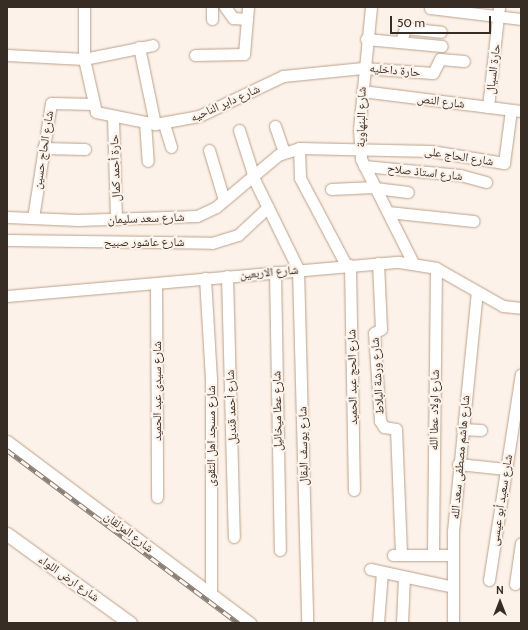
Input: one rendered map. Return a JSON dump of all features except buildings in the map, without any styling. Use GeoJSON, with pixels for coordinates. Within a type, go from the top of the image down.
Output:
{"type":"FeatureCollection","features":[{"type":"Feature","properties":{"kind":"street"},"geometry":{"type":"LineString","coordinates":[[84,7],[84,59],[94,104]]}},
{"type":"Feature","properties":{"kind":"street"},"geometry":{"type":"LineString","coordinates":[[212,7],[212,19]]}},
{"type":"Feature","properties":{"kind":"street"},"geometry":{"type":"LineString","coordinates":[[225,7],[234,18],[248,18]]}},
{"type":"Feature","properties":{"kind":"street"},"geometry":{"type":"LineString","coordinates":[[195,56],[244,54],[248,7]]}},
{"type":"Feature","properties":{"kind":"street","name":"شارع البنهاوية"},"geometry":{"type":"LineString","coordinates":[[371,7],[363,68],[360,147],[364,166],[413,263]]}},
{"type":"Feature","properties":{"kind":"street"},"geometry":{"type":"LineString","coordinates":[[430,8],[499,12],[521,19]]}},
{"type":"Feature","properties":{"kind":"street","name":"حارة السيال"},"geometry":{"type":"LineString","coordinates":[[488,107],[499,12]]}},
{"type":"Feature","properties":{"kind":"street"},"geometry":{"type":"LineString","coordinates":[[401,42],[405,28],[441,32]]}},
{"type":"Feature","properties":{"kind":"street"},"geometry":{"type":"LineString","coordinates":[[366,39],[442,46]]}},
{"type":"Feature","properties":{"kind":"street"},"geometry":{"type":"LineString","coordinates":[[7,55],[84,59],[153,45]]}},
{"type":"Feature","properties":{"kind":"street"},"geometry":{"type":"LineString","coordinates":[[139,47],[155,124],[148,161]]}},
{"type":"Feature","properties":{"kind":"street","name":"حارة داخليه"},"geometry":{"type":"LineString","coordinates":[[363,68],[433,73],[440,59],[464,61]]}},
{"type":"Feature","properties":{"kind":"street","name":"شارع داير الناحيه"},"geometry":{"type":"LineString","coordinates":[[94,104],[98,114],[155,124],[199,116],[283,76],[363,68]]}},
{"type":"Feature","properties":{"kind":"street","name":"شارع النص"},"geometry":{"type":"LineString","coordinates":[[362,91],[516,111]]}},
{"type":"Feature","properties":{"kind":"street","name":"شارع الحاج حسين"},"geometry":{"type":"LineString","coordinates":[[33,218],[51,102],[94,104]]}},
{"type":"Feature","properties":{"kind":"street","name":"شارع الحاج على"},"geometry":{"type":"LineString","coordinates":[[360,147],[431,151],[504,163],[516,111]]}},
{"type":"Feature","properties":{"kind":"street","name":"حارة أحمد كمال"},"geometry":{"type":"LineString","coordinates":[[113,117],[116,219]]}},
{"type":"Feature","properties":{"kind":"street"},"geometry":{"type":"LineString","coordinates":[[155,124],[171,147]]}},
{"type":"Feature","properties":{"kind":"street"},"geometry":{"type":"LineString","coordinates":[[275,126],[284,152]]}},
{"type":"Feature","properties":{"kind":"street"},"geometry":{"type":"LineString","coordinates":[[240,130],[253,175],[298,269]]}},
{"type":"Feature","properties":{"kind":"street","name":"شارع سعد سليمان"},"geometry":{"type":"LineString","coordinates":[[7,217],[116,219],[197,216],[224,200],[253,175],[284,152],[299,148],[360,147]]}},
{"type":"Feature","properties":{"kind":"street"},"geometry":{"type":"LineString","coordinates":[[44,148],[84,149]]}},
{"type":"Feature","properties":{"kind":"street"},"geometry":{"type":"LineString","coordinates":[[299,148],[300,178],[348,265]]}},
{"type":"Feature","properties":{"kind":"street"},"geometry":{"type":"LineString","coordinates":[[209,150],[224,200]]}},
{"type":"Feature","properties":{"kind":"street","name":"شارع استاذ صلاح"},"geometry":{"type":"LineString","coordinates":[[364,166],[460,175],[486,182]]}},
{"type":"Feature","properties":{"kind":"street"},"geometry":{"type":"LineString","coordinates":[[330,189],[375,188],[408,192]]}},
{"type":"Feature","properties":{"kind":"street","name":"شارع عاشور صبيح"},"geometry":{"type":"LineString","coordinates":[[7,240],[212,243],[238,235],[268,207]]}},
{"type":"Feature","properties":{"kind":"street"},"geometry":{"type":"LineString","coordinates":[[388,212],[474,221]]}},
{"type":"Feature","properties":{"kind":"street","name":"شارع الاربعين"},"geometry":{"type":"LineString","coordinates":[[7,296],[156,284],[298,269],[378,263],[413,263],[436,268],[503,306],[521,308]]}},
{"type":"Feature","properties":{"kind":"street","name":"شارع ورشة البلاط"},"geometry":{"type":"LineString","coordinates":[[378,263],[381,328],[374,333],[380,421],[384,427],[396,429],[397,554],[433,553]]}},
{"type":"Feature","properties":{"kind":"street","name":"شارع الحج عبد الحميد"},"geometry":{"type":"LineString","coordinates":[[348,265],[354,490]]}},
{"type":"Feature","properties":{"kind":"street","name":"شارع اولاد عطا الله"},"geometry":{"type":"LineString","coordinates":[[433,553],[436,268]]}},
{"type":"Feature","properties":{"kind":"street","name":"شارع يوسف البقال"},"geometry":{"type":"LineString","coordinates":[[298,269],[306,623]]}},
{"type":"Feature","properties":{"kind":"street","name":"شارع عطا ميخائيل"},"geometry":{"type":"LineString","coordinates":[[274,272],[280,550]]}},
{"type":"Feature","properties":{"kind":"street","name":"شارع أحمد قنديل"},"geometry":{"type":"LineString","coordinates":[[227,276],[234,537]]}},
{"type":"Feature","properties":{"kind":"street","name":"شارع مسجد اهل التقوى"},"geometry":{"type":"LineString","coordinates":[[206,278],[210,379],[210,594]]}},
{"type":"Feature","properties":{"kind":"street","name":"شارع سيدى عبد الحميد"},"geometry":{"type":"LineString","coordinates":[[156,284],[157,498]]}},
{"type":"Feature","properties":{"kind":"street","name":"شارع هاشم مصطفى سعد الله"},"geometry":{"type":"LineString","coordinates":[[453,623],[453,555],[458,464],[477,292]]}},
{"type":"Feature","properties":{"kind":"street","name":"شارع سعيد أبو عيسى"},"geometry":{"type":"LineString","coordinates":[[489,580],[521,374]]}},
{"type":"Feature","properties":{"kind":"street"},"geometry":{"type":"LineString","coordinates":[[462,429],[481,430]]}},
{"type":"Feature","properties":{"kind":"street","name":"شارع المزلقان"},"geometry":{"type":"LineString","coordinates":[[7,441],[250,623]]}},
{"type":"Feature","properties":{"kind":"street"},"geometry":{"type":"LineString","coordinates":[[458,464],[506,469]]}},
{"type":"Feature","properties":{"kind":"street","name":"شارع ارض اللواء"},"geometry":{"type":"LineString","coordinates":[[7,534],[130,623]]}},
{"type":"Feature","properties":{"kind":"street"},"geometry":{"type":"LineString","coordinates":[[515,584],[521,543]]}},
{"type":"Feature","properties":{"kind":"street"},"geometry":{"type":"LineString","coordinates":[[433,553],[453,555]]}},
{"type":"Feature","properties":{"kind":"street"},"geometry":{"type":"LineString","coordinates":[[370,569],[453,587]]}},
{"type":"Feature","properties":{"kind":"street"},"geometry":{"type":"LineString","coordinates":[[378,623],[382,572]]}},
{"type":"Feature","properties":{"kind":"street"},"geometry":{"type":"LineString","coordinates":[[402,623],[404,576]]}},
{"type":"Feature","properties":{"kind":"railway"},"geometry":{"type":"LineString","coordinates":[[7,450],[238,623]]}}]}
